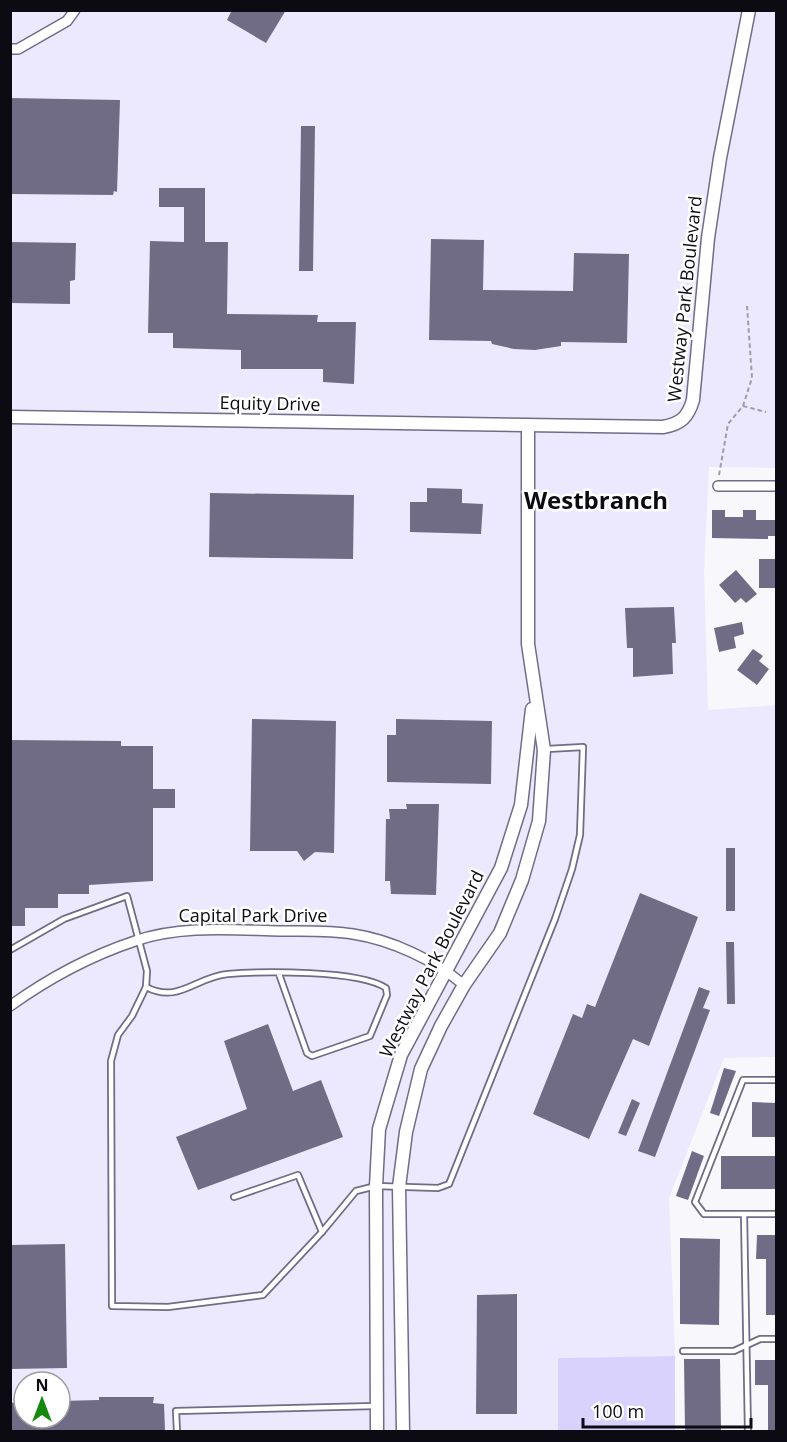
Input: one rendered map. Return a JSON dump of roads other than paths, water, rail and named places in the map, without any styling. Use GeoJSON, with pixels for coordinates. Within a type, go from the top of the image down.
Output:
{"type":"FeatureCollection","features":[{"type":"Feature","properties":{"kind":"street"},"geometry":{"type":"LineString","coordinates":[[10,49],[18,49],[67,21],[75,10]]}},
{"type":"Feature","properties":{"kind":"street","name":"Westway Park Boulevard"},"geometry":{"type":"LineString","coordinates":[[403,1431],[399,1187],[406,1132],[421,1069],[464,985],[500,933],[522,880],[539,820],[544,750],[528,644],[528,427],[663,427],[681,421],[690,413],[708,238],[720,158],[749,10]]}},
{"type":"Feature","properties":{"kind":"street","name":"Equity Drive"},"geometry":{"type":"LineString","coordinates":[[10,417],[528,427]]}},
{"type":"Feature","properties":{"kind":"street"},"geometry":{"type":"LineString","coordinates":[[718,486],[777,486]]}},
{"type":"Feature","properties":{"kind":"street","name":"Westway Park Boulevard"},"geometry":{"type":"LineString","coordinates":[[377,1431],[376,1186],[379,1129],[401,1055],[501,868],[521,805],[534,694]]}},
{"type":"Feature","properties":{"kind":"street","name":"Capital Park Drive"},"geometry":{"type":"LineString","coordinates":[[10,1006],[79,963],[137,940],[169,933],[209,930],[354,934],[384,942],[447,970],[464,985]]}},
{"type":"Feature","properties":{"kind":"lane"},"geometry":{"type":"LineString","coordinates":[[10,950],[64,919],[127,896],[147,971],[146,987],[132,1016],[117,1035],[111,1061],[111,1306],[168,1307],[263,1295],[322,1232],[356,1191],[376,1186],[438,1188],[449,1184],[550,929],[572,869],[580,835],[584,747],[544,750]]}},
{"type":"Feature","properties":{"kind":"lane"},"geometry":{"type":"LineString","coordinates":[[146,987],[167,994],[213,977],[279,974],[342,976],[378,983],[386,988],[387,995],[370,1036],[312,1056],[307,1053],[279,974]]}},
{"type":"Feature","properties":{"kind":"lane"},"geometry":{"type":"LineString","coordinates":[[777,1080],[743,1080],[695,1202],[704,1214],[777,1214]]}},
{"type":"Feature","properties":{"kind":"lane"},"geometry":{"type":"LineString","coordinates":[[234,1197],[298,1175],[322,1232]]}},
{"type":"Feature","properties":{"kind":"lane"},"geometry":{"type":"LineString","coordinates":[[744,1214],[748,1431]]}},
{"type":"Feature","properties":{"kind":"lane"},"geometry":{"type":"LineString","coordinates":[[683,1351],[734,1351],[760,1339],[777,1339]]}},
{"type":"Feature","properties":{"kind":"lane"},"geometry":{"type":"LineString","coordinates":[[177,1431],[176,1411],[376,1406]]}},
{"type":"Feature","properties":{"kind":"district","name":"Westbranch"},"geometry":{"type":"Point","coordinates":[596,501]}}]}
